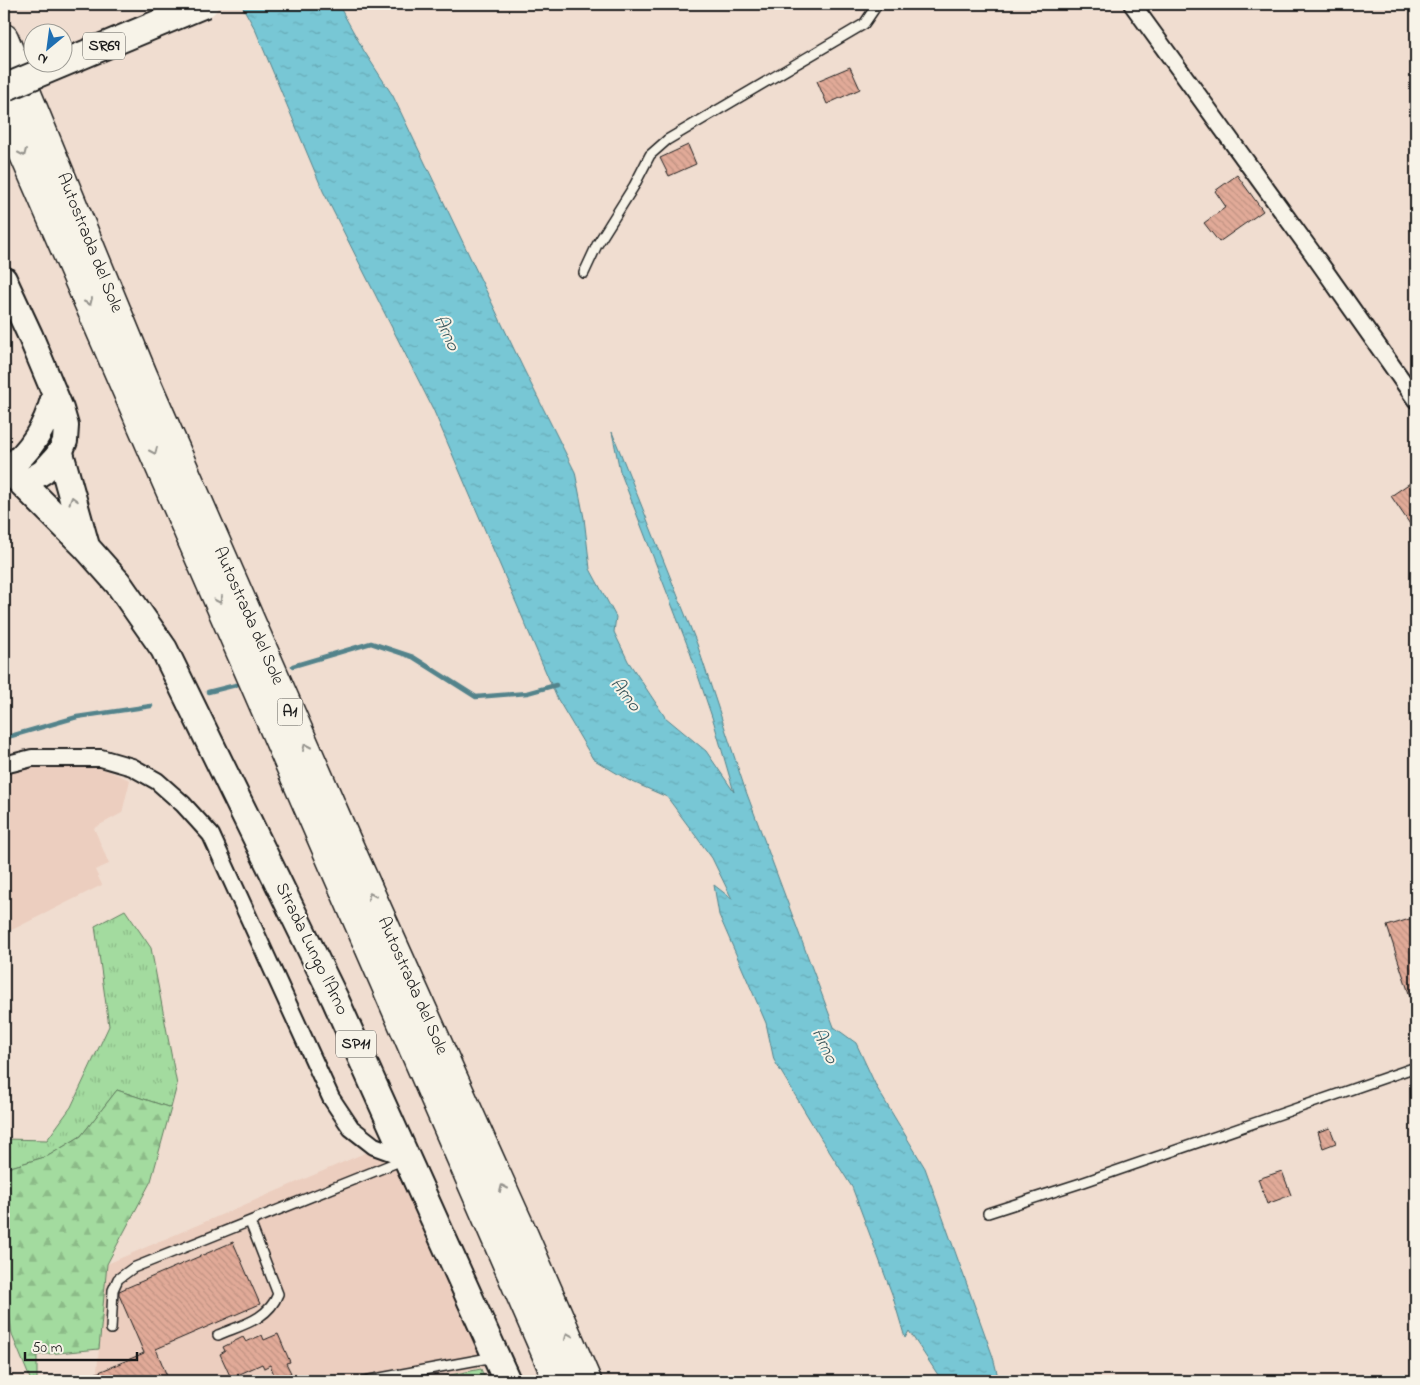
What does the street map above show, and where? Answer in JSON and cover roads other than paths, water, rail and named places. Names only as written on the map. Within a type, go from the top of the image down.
[{"type":"highway","name":"Autostrada del Sole","points":[[4,38],[143,375],[341,828],[518,1222],[587,1381]]},
{"type":"highway","name":"Autostrada del Sole","points":[[4,108],[558,1381]]},
{"type":"main road","name":"SR69","points":[[4,88],[205,4]]},
{"type":"main road","points":[[60,453],[86,547]]},
{"type":"main road","name":"Strada Lungo l'Arno","points":[[11,472],[86,547],[118,583],[164,649],[336,999],[507,1381]]},
{"type":"street","points":[[1132,4],[1311,251],[1416,400]]},
{"type":"street","points":[[4,279],[30,335],[61,409],[66,426],[66,441],[60,453],[43,472],[11,472]]},
{"type":"street","points":[[11,472],[42,429],[50,412],[54,396]]},
{"type":"street","points":[[4,765],[32,758],[101,758],[132,767],[157,781],[182,804],[211,835],[331,1098],[351,1128],[374,1146],[407,1158]]},
{"type":"lane","points":[[584,273],[596,245],[634,186],[650,155],[667,140],[864,24],[876,4]]},
{"type":"lane","points":[[988,1213],[1081,1183],[1416,1067]]},
{"type":"lane","points":[[111,1329],[113,1290],[118,1279],[133,1268],[407,1158]]},
{"type":"lane","points":[[218,1335],[263,1316],[274,1304],[278,1294],[250,1222]]},
{"type":"lane","points":[[364,1381],[496,1357]]},
{"type":"water","name":"Arno","points":[[241,4],[338,4],[364,51],[393,96],[575,472],[584,518],[590,569],[616,617],[614,632],[628,661],[665,717],[706,751],[734,792],[714,723],[690,652],[620,471],[612,432],[697,644],[744,786],[834,1027],[856,1043],[877,1088],[925,1168],[993,1357],[999,1381],[942,1381],[909,1331],[905,1338],[892,1294],[852,1187],[774,1060],[766,1023],[719,915],[714,885],[732,899],[712,858],[667,797],[628,780],[593,759],[557,698],[433,409],[323,191],[255,29]]},
{"type":"waterway","points":[[293,666],[371,643],[413,657],[476,697],[527,693],[556,685]]},
{"type":"waterway","points":[[208,692],[236,685]]},
{"type":"waterway","points":[[4,738],[77,717],[151,706]]}]
